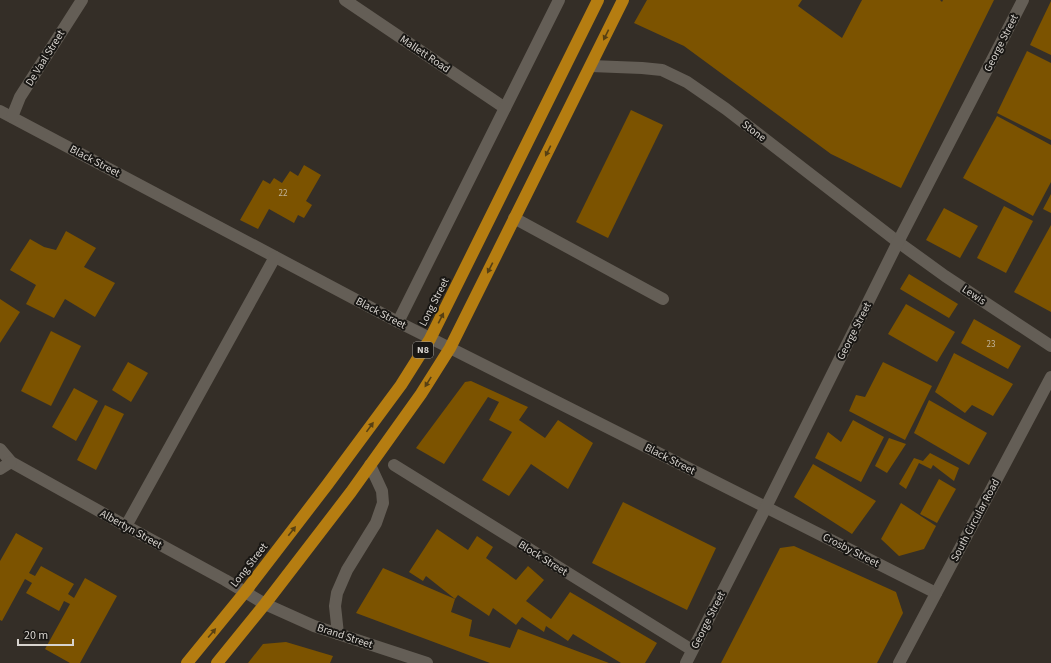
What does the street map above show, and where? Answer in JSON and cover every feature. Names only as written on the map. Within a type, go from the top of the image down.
[{"type":"highway","name":"Long Street","points":[[187,663],[327,485],[397,391],[430,339],[598,0]]},
{"type":"highway","name":"N8","points":[[217,663],[351,492],[421,394],[450,348],[623,0]]},
{"type":"street","name":"De Vaal Street","points":[[12,117],[20,97],[82,0]]},
{"type":"street","name":"Mallett Road","points":[[345,0],[505,108]]},
{"type":"street","points":[[398,322],[559,0]]},
{"type":"street","name":"George Street","points":[[686,663],[766,507],[898,242],[1023,0]]},
{"type":"street","name":"Stone","points":[[591,66],[662,70],[687,82],[726,109],[898,242]]},
{"type":"street","name":"Black Street","points":[[0,111],[430,339],[766,507]]},
{"type":"street","points":[[514,218],[663,299]]},
{"type":"street","name":"Lewis","points":[[898,242],[945,276],[1051,346]]},
{"type":"street","points":[[126,526],[275,257]]},
{"type":"street","name":"South Circular Road","points":[[898,663],[1051,377]]},
{"type":"street","name":"Albertyn Street","points":[[0,449],[12,462],[225,580],[264,604]]},
{"type":"street","points":[[0,469],[12,462]]},
{"type":"street","points":[[338,634],[335,606],[337,593],[347,570],[376,523],[383,503],[382,491],[370,465]]},
{"type":"street","name":"Block Street","points":[[394,465],[692,650]]},
{"type":"street","name":"Crosby Street","points":[[766,507],[936,593]]},
{"type":"street","name":"Brand Street","points":[[264,604],[314,626],[427,663]]},
{"type":"building","points":[[647,0],[802,0],[798,6],[842,38],[862,0],[940,0],[942,2],[943,0],[994,0],[901,188],[831,154],[684,46],[634,23]]},
{"type":"building","points":[[1051,1],[1051,55],[1030,45]]},
{"type":"building","points":[[1027,51],[1051,63],[1051,140],[997,113]]},
{"type":"building","points":[[631,110],[663,125],[608,238],[576,222]]},
{"type":"building","points":[[997,116],[1051,145],[1051,182],[1033,216],[963,178]]},
{"type":"building","points":[[304,165],[321,175],[306,201],[312,205],[304,218],[298,215],[294,223],[269,209],[258,229],[240,220],[263,180],[270,184],[274,178],[282,183],[290,171],[298,176]]},
{"type":"building","points":[[1051,194],[1051,213],[1043,209]]},
{"type":"building","points":[[1004,206],[1033,221],[1006,273],[977,258]]},
{"type":"building","points":[[944,208],[978,226],[960,258],[926,240]]},
{"type":"building","points":[[1051,225],[1051,312],[1014,292]]},
{"type":"building","points":[[66,231],[96,248],[84,267],[115,283],[95,317],[65,299],[54,318],[26,304],[36,285],[10,270],[30,239],[44,247],[56,250]]},
{"type":"building","points":[[909,274],[958,304],[949,318],[900,289]]},
{"type":"building","points":[[0,299],[20,312],[0,343]]},
{"type":"building","points":[[906,304],[955,332],[937,362],[888,334]]},
{"type":"building","points":[[974,319],[1021,346],[1008,369],[961,343]]},
{"type":"building","points":[[51,331],[81,346],[51,406],[21,391]]},
{"type":"building","points":[[954,353],[1013,384],[993,416],[972,405],[965,413],[935,392]]},
{"type":"building","points":[[128,362],[148,373],[131,402],[112,390]]},
{"type":"building","points":[[883,362],[932,386],[905,440],[849,411],[856,395],[865,397]]},
{"type":"building","points":[[471,381],[528,407],[519,420],[545,438],[558,420],[593,443],[568,489],[531,464],[509,496],[482,480],[512,432],[489,420],[499,402],[488,397],[444,464],[416,448],[465,382]]},
{"type":"building","points":[[74,388],[98,401],[76,441],[52,427]]},
{"type":"building","points":[[929,400],[987,433],[969,465],[914,433]]},
{"type":"building","points":[[105,405],[124,414],[96,470],[77,460]]},
{"type":"building","points":[[853,420],[884,437],[861,482],[815,458],[828,432],[841,442]]},
{"type":"building","points":[[889,438],[906,444],[887,473],[875,466]]},
{"type":"building","points":[[930,453],[959,468],[954,481],[933,465],[931,469],[919,463],[906,489],[899,484],[914,458],[923,461]]},
{"type":"building","points":[[813,464],[876,501],[852,534],[794,497]]},
{"type":"building","points":[[939,479],[956,489],[937,523],[920,514]]},
{"type":"building","points":[[623,502],[716,548],[687,610],[592,563]]},
{"type":"building","points":[[901,503],[936,526],[924,549],[899,556],[881,539]]},
{"type":"building","points":[[437,529],[468,550],[477,536],[493,547],[486,558],[516,580],[528,566],[544,580],[526,601],[551,619],[570,592],[657,643],[645,663],[621,663],[573,634],[568,641],[546,626],[544,632],[522,617],[516,625],[493,608],[489,616],[458,595],[455,599],[426,576],[423,581],[409,572]]},
{"type":"building","points":[[16,533],[43,548],[29,573],[35,576],[41,566],[74,584],[68,594],[74,598],[85,578],[117,596],[80,663],[70,663],[45,649],[70,604],[64,601],[59,611],[26,593],[32,583],[25,579],[2,621],[0,620],[0,561]]},
{"type":"building","points":[[794,546],[896,592],[903,613],[877,663],[721,663],[780,548]]},
{"type":"building","points":[[383,568],[455,599],[451,612],[472,620],[469,636],[510,648],[518,629],[609,663],[490,663],[356,613]]},
{"type":"building","points":[[286,642],[333,656],[330,663],[248,663],[263,644]]}]
